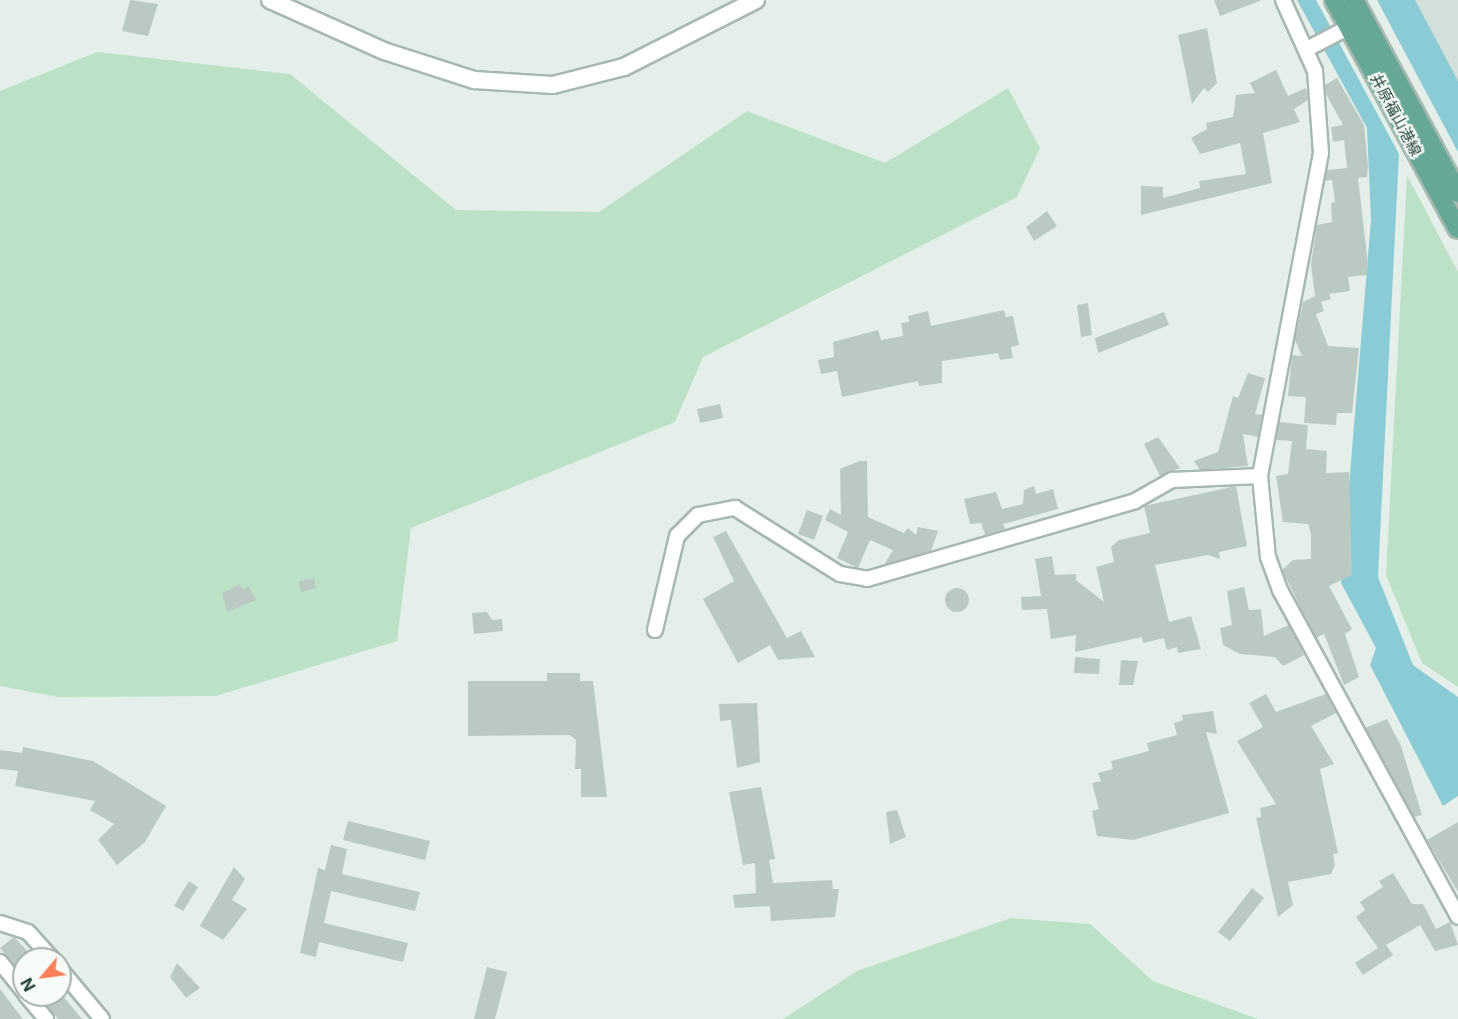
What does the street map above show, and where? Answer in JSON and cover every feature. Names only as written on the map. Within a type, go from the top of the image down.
[{"type":"main road","name":"井原福山港線","points":[[1334,0],[1458,193]]},
{"type":"main road","name":"井原福山港線","points":[[1354,0],[1351,26],[1458,229]]},
{"type":"street","points":[[270,0],[384,51],[474,80],[553,85],[624,67],[756,0]]},
{"type":"street","points":[[1283,0],[1312,47],[1321,102],[1321,153],[1260,476],[1262,525],[1280,590],[1458,917]]},
{"type":"street","points":[[1312,47],[1351,26]]},
{"type":"street","points":[[655,630],[677,536],[698,515],[735,508],[840,574],[867,579],[1135,501],[1172,480],[1260,476]]},
{"type":"street","points":[[0,923],[28,932],[41,947]]},
{"type":"street","points":[[0,962],[12,977]]},
{"type":"street","points":[[72,983],[102,1019]]},
{"type":"street","points":[[36,1007],[46,1019]]},
{"type":"shaded area","points":[[1404,0],[1458,0],[1458,100]]},
{"type":"green space","points":[[97,52],[290,74],[456,210],[599,212],[747,111],[885,163],[1008,88],[1040,148],[1017,197],[703,357],[675,422],[411,528],[397,641],[216,696],[58,697],[0,686],[0,91]]},
{"type":"green space","points":[[1407,175],[1458,272],[1458,687],[1422,663],[1386,575]]},
{"type":"green space","points":[[1011,918],[1090,924],[1153,981],[1258,1019],[783,1019],[857,971]]},
{"type":"water","points":[[1297,0],[1316,0],[1399,154],[1378,577],[1413,665],[1458,697],[1458,796],[1443,806],[1370,665],[1376,648],[1341,583],[1371,220],[1367,128]]},
{"type":"water","points":[[1377,0],[1415,0],[1458,81],[1458,152]]},
{"type":"building","points":[[130,0],[158,4],[148,36],[122,31]]},
{"type":"building","points":[[1214,0],[1260,0],[1260,1],[1220,16]]},
{"type":"building","points":[[1207,28],[1217,83],[1208,92],[1204,88],[1192,104],[1178,35]]},
{"type":"building","points":[[1276,70],[1288,96],[1306,88],[1308,100],[1294,109],[1300,122],[1263,133],[1272,183],[1141,215],[1141,186],[1163,187],[1163,198],[1200,188],[1199,181],[1246,174],[1240,143],[1200,154],[1191,138],[1207,129],[1206,123],[1233,117],[1236,95],[1255,93],[1250,83]]},
{"type":"building","points":[[1337,78],[1364,125],[1367,177],[1358,178],[1368,264],[1367,275],[1348,277],[1350,291],[1329,294],[1331,299],[1321,302],[1324,311],[1316,314],[1328,346],[1359,348],[1352,413],[1337,413],[1336,425],[1304,423],[1306,397],[1288,396],[1292,355],[1302,356],[1295,340],[1303,302],[1315,296],[1311,264],[1317,225],[1332,222],[1331,203],[1335,202],[1332,180],[1325,181],[1327,170],[1347,168],[1344,140],[1333,142],[1331,127],[1343,125],[1326,94],[1325,85]]},
{"type":"building","points":[[1047,211],[1057,226],[1034,241],[1026,227]]},
{"type":"building","points":[[1088,303],[1092,335],[1081,337],[1077,305]]},
{"type":"building","points":[[1004,310],[1006,317],[1013,316],[1019,345],[1011,347],[1013,358],[1000,360],[998,353],[942,361],[942,383],[919,386],[918,381],[842,397],[837,371],[821,374],[818,360],[834,357],[833,342],[878,330],[881,340],[903,336],[901,323],[909,322],[908,316],[928,311],[931,326]]},
{"type":"building","points":[[1164,312],[1169,325],[1098,353],[1095,338]]},
{"type":"building","points":[[1248,373],[1265,378],[1255,414],[1262,415],[1258,437],[1243,434],[1248,466],[1200,470],[1194,461],[1218,452],[1233,396],[1238,398]]},
{"type":"building","points":[[720,404],[723,418],[700,423],[697,409]]},
{"type":"building","points":[[1279,422],[1308,425],[1306,449],[1327,451],[1326,473],[1349,472],[1352,575],[1329,586],[1352,629],[1345,634],[1359,677],[1344,685],[1324,634],[1316,638],[1282,570],[1293,560],[1311,559],[1311,534],[1308,524],[1283,522],[1276,476],[1288,474],[1292,441],[1276,440]]},
{"type":"building","points":[[1158,437],[1180,468],[1160,476],[1144,444]]},
{"type":"building","points":[[859,461],[867,461],[868,517],[904,533],[908,528],[916,535],[918,527],[938,531],[931,551],[884,565],[893,550],[870,540],[858,568],[837,558],[848,532],[825,520],[830,509],[841,515],[840,469]]},
{"type":"building","points":[[1034,486],[1036,494],[1053,489],[1058,509],[1003,524],[1005,529],[985,535],[981,523],[970,524],[964,499],[996,492],[1002,509],[1023,504],[1024,490]]},
{"type":"building","points":[[1236,486],[1247,546],[1219,552],[1220,559],[1208,555],[1155,565],[1169,622],[1191,616],[1201,649],[1178,653],[1177,647],[1167,650],[1164,638],[1143,643],[1142,637],[1075,652],[1076,635],[1051,639],[1047,609],[1022,610],[1021,597],[1041,596],[1035,559],[1052,556],[1055,575],[1076,574],[1076,580],[1104,602],[1096,567],[1114,562],[1111,547],[1119,540],[1150,533],[1144,506]]},
{"type":"building","points":[[807,510],[823,516],[814,540],[798,534]]},
{"type":"building","points":[[726,531],[787,638],[801,631],[815,657],[778,660],[770,645],[738,663],[703,599],[734,581],[713,537]]},
{"type":"building","points":[[314,578],[316,588],[301,592],[299,581]]},
{"type":"building","points":[[240,584],[243,590],[249,586],[256,600],[227,612],[222,593]]},
{"type":"building","points":[[1244,587],[1249,610],[1261,609],[1264,636],[1289,625],[1304,655],[1283,666],[1275,657],[1240,654],[1223,645],[1220,628],[1232,625],[1227,591]]},
{"type":"building","points":[[957,588],[965,592],[969,600],[965,608],[957,612],[949,608],[945,600],[949,592]]},
{"type":"building","points":[[487,612],[492,620],[502,619],[503,631],[474,634],[472,613]]},
{"type":"building","points":[[1075,657],[1100,659],[1099,674],[1074,673]]},
{"type":"building","points":[[1121,660],[1138,661],[1133,685],[1119,685]]},
{"type":"building","points":[[547,673],[580,673],[580,681],[593,681],[607,797],[581,797],[581,769],[575,769],[576,740],[570,735],[468,736],[468,681],[547,681]]},
{"type":"building","points":[[1266,694],[1276,712],[1326,694],[1336,713],[1311,726],[1334,764],[1320,769],[1338,853],[1333,854],[1335,865],[1331,874],[1288,882],[1293,905],[1278,917],[1256,818],[1261,817],[1260,808],[1276,804],[1237,741],[1263,727],[1249,703]]},
{"type":"building","points":[[757,703],[760,762],[737,768],[731,720],[720,721],[719,704]]},
{"type":"building","points":[[1213,711],[1217,734],[1206,732],[1229,813],[1133,840],[1097,836],[1092,811],[1099,809],[1092,783],[1101,781],[1098,773],[1113,769],[1111,761],[1149,751],[1147,743],[1177,735],[1174,723],[1183,720],[1182,715]]},
{"type":"building","points":[[1387,719],[1401,746],[1422,815],[1414,817],[1365,728]]},
{"type":"building","points":[[23,747],[93,761],[166,806],[145,842],[117,865],[98,840],[114,824],[90,810],[95,801],[15,786],[18,771],[0,769],[0,750],[22,753]]},
{"type":"building","points":[[761,787],[775,859],[769,860],[773,883],[832,880],[833,889],[839,889],[835,917],[771,921],[770,906],[735,908],[733,895],[756,893],[755,863],[743,865],[729,792]]},
{"type":"building","points":[[897,810],[906,837],[890,844],[886,812]]},
{"type":"building","points":[[348,821],[430,841],[425,860],[343,840]]},
{"type":"building","points":[[1458,822],[1458,892],[1427,840]]},
{"type":"building","points":[[331,845],[347,849],[342,874],[420,892],[415,911],[331,891],[324,923],[408,943],[403,962],[319,942],[316,957],[300,953],[318,868],[325,870]]},
{"type":"building","points":[[234,867],[245,879],[232,900],[247,909],[223,940],[200,926]]},
{"type":"building","points":[[1393,873],[1412,904],[1423,904],[1436,929],[1450,922],[1458,945],[1435,951],[1420,925],[1386,945],[1393,955],[1363,975],[1355,963],[1378,948],[1356,917],[1365,910],[1360,902],[1383,887],[1379,881]]},
{"type":"building","points":[[189,881],[198,887],[183,911],[174,906]]},
{"type":"building","points":[[1252,888],[1264,898],[1230,941],[1218,932]]},
{"type":"building","points":[[14,937],[24,947],[12,947],[12,962],[0,948]]},
{"type":"building","points":[[177,963],[200,988],[186,998],[170,977]]},
{"type":"building","points":[[487,967],[507,972],[495,1019],[474,1019]]},
{"type":"building","points":[[0,989],[23,1019],[0,1019]]},
{"type":"building","points":[[49,1007],[72,1007],[82,1019],[58,1019]]}]
